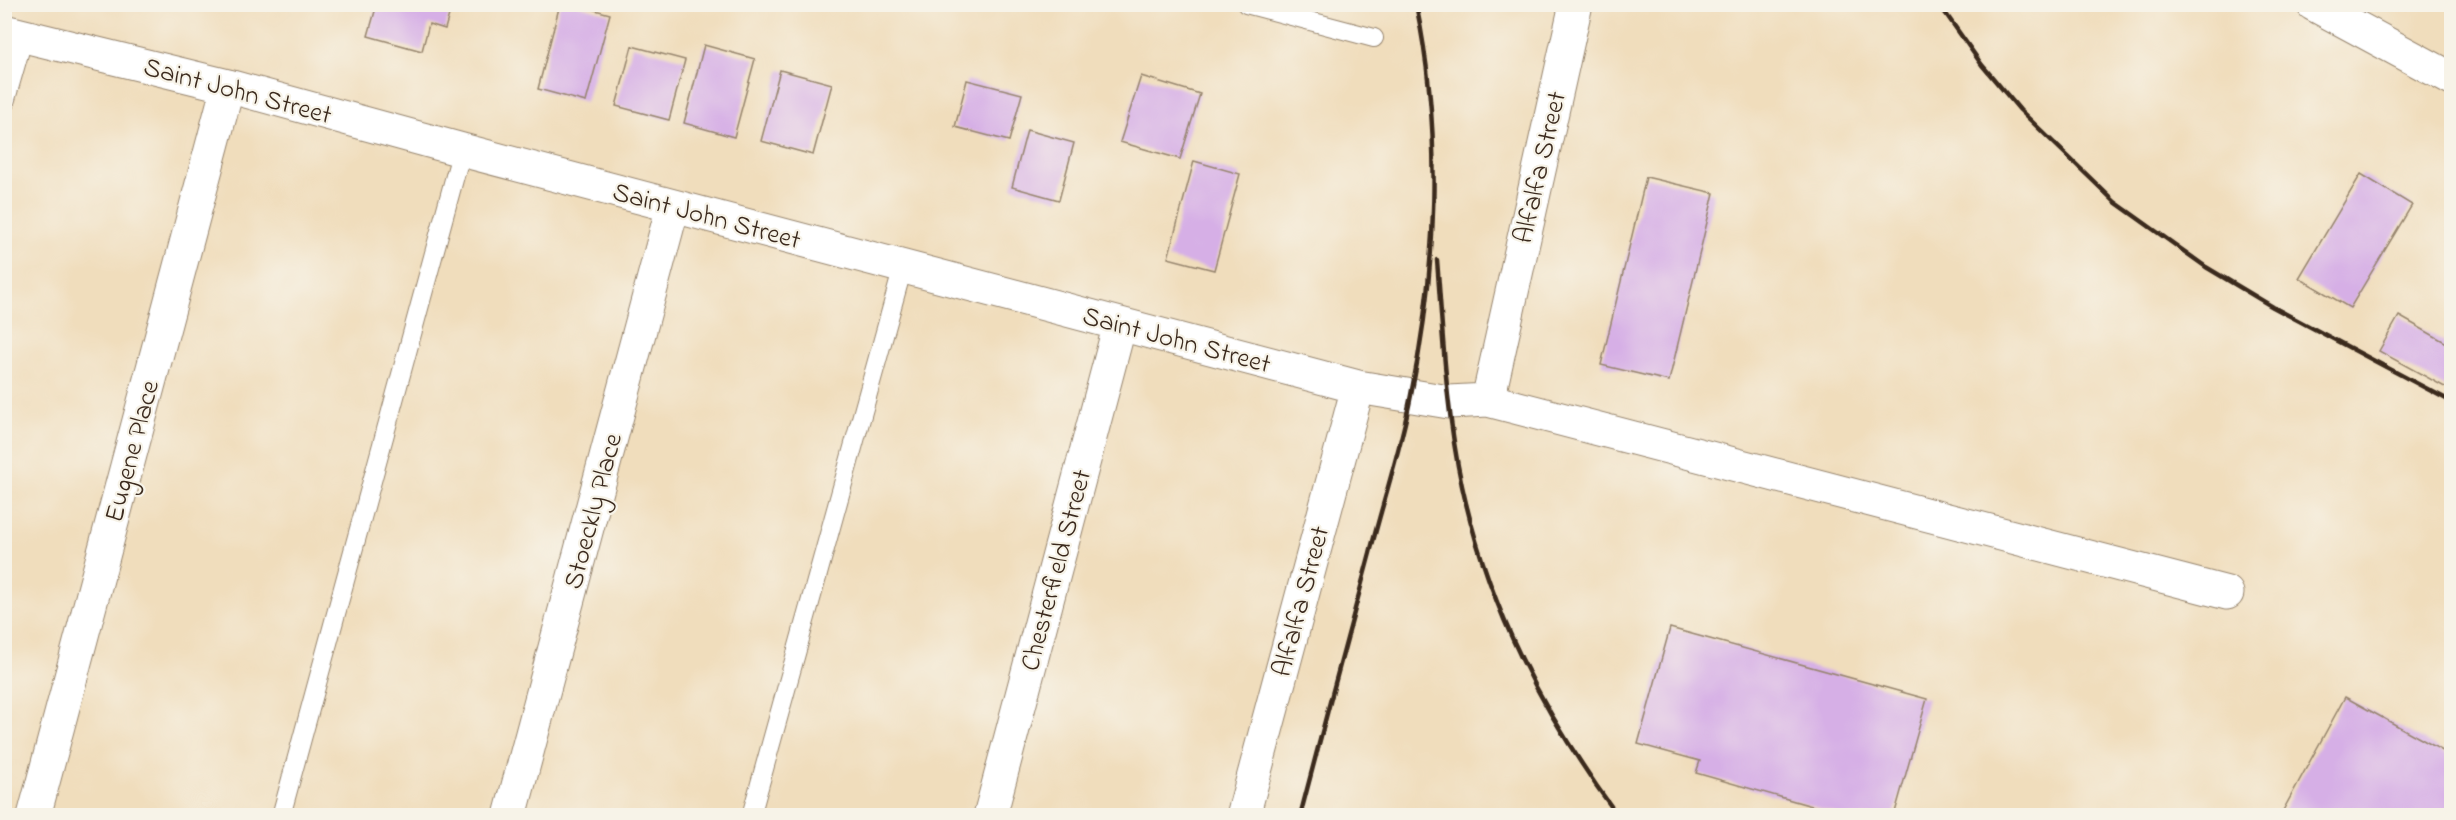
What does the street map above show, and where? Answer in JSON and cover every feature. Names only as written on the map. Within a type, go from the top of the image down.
[{"type":"street","name":"Alfalfa Street","points":[[1488,400],[1576,4]]},
{"type":"street","points":[[2313,4],[2451,79]]},
{"type":"street","name":"Saint John Street","points":[[14,33],[228,86],[1358,387],[1449,402],[1488,400],[2227,593]]},
{"type":"street","name":"Eugene Place","points":[[33,816],[228,86]]},
{"type":"street","name":"Stoeckly Place","points":[[510,816],[673,206]]},
{"type":"street","name":"Chesterfield Street","points":[[990,816],[1120,324]]},
{"type":"street","name":"Alfalfa Street","points":[[1243,816],[1358,387]]},
{"type":"lane","points":[[1246,4],[1374,38]]},
{"type":"lane","points":[[4,106],[14,33]]},
{"type":"lane","points":[[281,816],[462,150]]},
{"type":"lane","points":[[751,816],[903,267]]},
{"type":"building","points":[[377,4],[452,4],[445,29],[429,24],[422,51],[368,36]]},
{"type":"building","points":[[560,4],[573,4],[610,14],[586,102],[538,89]]},
{"type":"building","points":[[704,45],[755,59],[734,137],[684,123]]},
{"type":"building","points":[[632,46],[685,60],[669,120],[616,106]]},
{"type":"building","points":[[780,70],[832,84],[813,155],[761,141]]},
{"type":"building","points":[[1141,76],[1200,94],[1180,159],[1120,142]]},
{"type":"building","points":[[967,80],[1022,94],[1009,141],[955,127]]},
{"type":"building","points":[[1027,130],[1074,143],[1059,200],[1012,187]]},
{"type":"building","points":[[1194,161],[1240,174],[1214,270],[1168,258]]},
{"type":"building","points":[[2361,174],[2412,205],[2350,308],[2299,278]]},
{"type":"building","points":[[1646,177],[1714,193],[1669,381],[1601,365]]},
{"type":"building","points":[[2399,316],[2452,346],[2452,391],[2379,351]]},
{"type":"building","points":[[1670,628],[1927,699],[1894,816],[1847,816],[1696,773],[1700,761],[1638,744]]},
{"type":"building","points":[[2345,697],[2452,756],[2452,816],[2280,816]]},
{"type":"railway","points":[[1300,816],[1402,435],[1420,347],[1431,249],[1433,150],[1425,52],[1416,4]]},
{"type":"railway","points":[[1939,4],[1982,65],[2020,110],[2115,202],[2206,267],[2273,307],[2452,402]]},
{"type":"railway","points":[[1437,260],[1452,430],[1473,532],[1487,576],[1503,618],[1543,699],[1566,739],[1618,816]]}]
